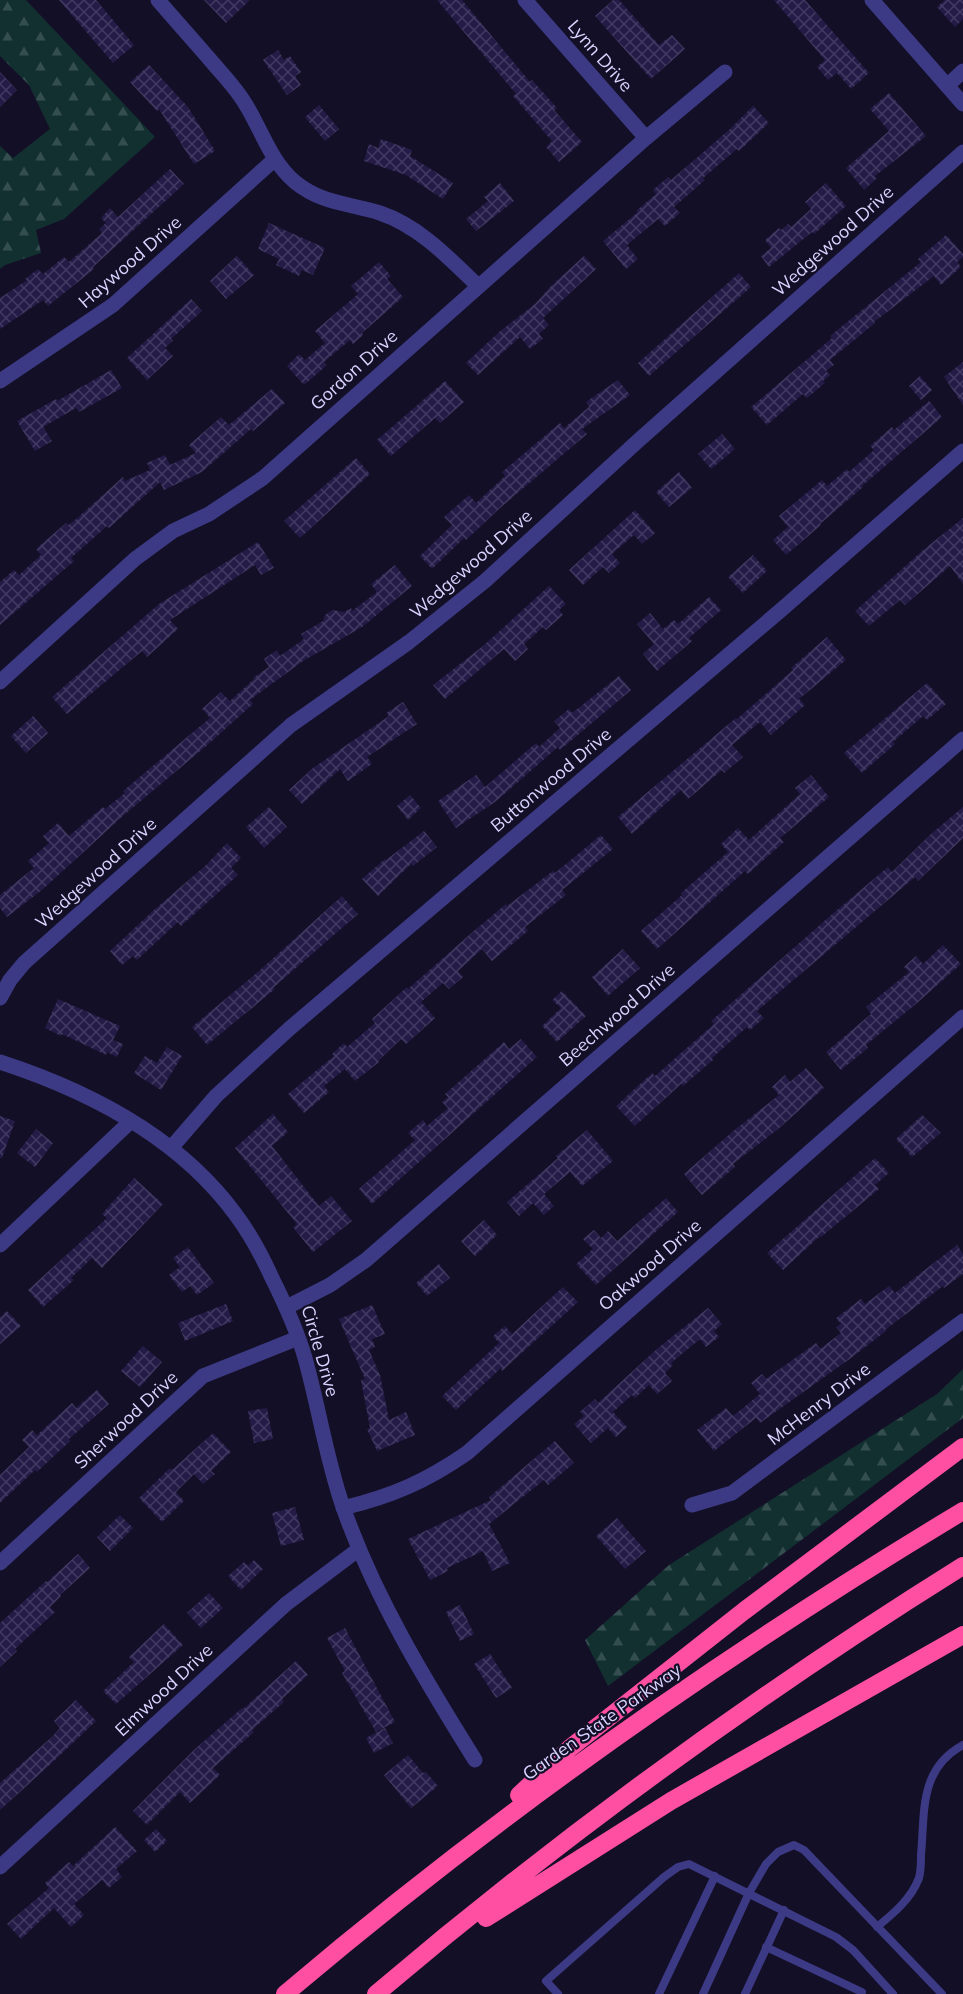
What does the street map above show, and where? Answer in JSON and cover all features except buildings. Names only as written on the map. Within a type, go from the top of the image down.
[{"type":"highway","points":[[450,1860],[570,1748],[744,1611],[963,1446]]},
{"type":"highway","name":"Garden State Parkway","points":[[285,1994],[450,1860],[595,1752],[828,1593],[963,1511]]},
{"type":"highway","points":[[376,1994],[556,1850],[687,1751],[963,1566]]},
{"type":"highway","points":[[401,1973],[662,1807],[963,1635]]},
{"type":"street","points":[[158,0],[234,87],[275,159],[294,182],[318,197],[380,213],[411,227],[478,285]]},
{"type":"street","name":"Lynn Drive","points":[[525,0],[646,138]]},
{"type":"street","points":[[872,0],[963,105]]},
{"type":"street","points":[[947,86],[963,71]]},
{"type":"street","name":"Gordon Drive","points":[[0,682],[135,559],[173,531],[209,514],[263,478],[478,285],[725,72]]},
{"type":"street","name":"Wedgewood Drive","points":[[0,998],[10,980],[24,963],[291,724],[409,642],[485,581],[639,440],[963,152]]},
{"type":"street","name":"Haywood Drive","points":[[0,381],[113,305],[275,159]]},
{"type":"street","name":"Buttonwood Drive","points":[[171,1148],[216,1096],[289,1029],[781,610],[963,451]]},
{"type":"street","name":"Beechwood Drive","points":[[287,1307],[330,1285],[366,1260],[963,739]]},
{"type":"street","name":"Oakwood Drive","points":[[343,1508],[403,1490],[438,1473],[467,1453],[963,1017]]},
{"type":"street","name":"Circle Drive","points":[[0,1062],[30,1072],[131,1121],[171,1148],[213,1188],[236,1215],[256,1245],[287,1307],[305,1357],[327,1458],[359,1549],[416,1664],[476,1760]]},
{"type":"street","points":[[0,1245],[131,1121]]},
{"type":"street","name":"McHenry Drive","points":[[692,1505],[732,1493],[963,1321]]},
{"type":"street","name":"Sherwood Drive","points":[[0,1563],[203,1376],[298,1338]]},
{"type":"street","name":"Elmwood Drive","points":[[0,1867],[286,1604],[359,1549]]},
{"type":"lane","points":[[877,1927],[900,1907],[919,1877],[928,1785],[937,1766],[950,1752],[963,1745]]},
{"type":"lane","points":[[703,1994],[749,1893],[766,1864],[778,1852],[794,1845],[804,1850],[942,1994]]},
{"type":"lane","points":[[558,1994],[546,1982],[664,1877],[689,1863],[836,1937],[853,1950],[893,1994]]},
{"type":"lane","points":[[659,1994],[715,1876]]},
{"type":"lane","points":[[745,1994],[784,1910]]},
{"type":"lane","points":[[766,1947],[862,1992]]},
{"type":"green space","points":[[0,0],[26,0],[155,137],[64,219],[36,230],[41,253],[5,265],[0,269],[0,146],[13,158],[50,129],[29,85],[0,56]]},
{"type":"green space","points":[[963,1369],[963,1418],[608,1686],[585,1640],[669,1565],[937,1394]]}]
